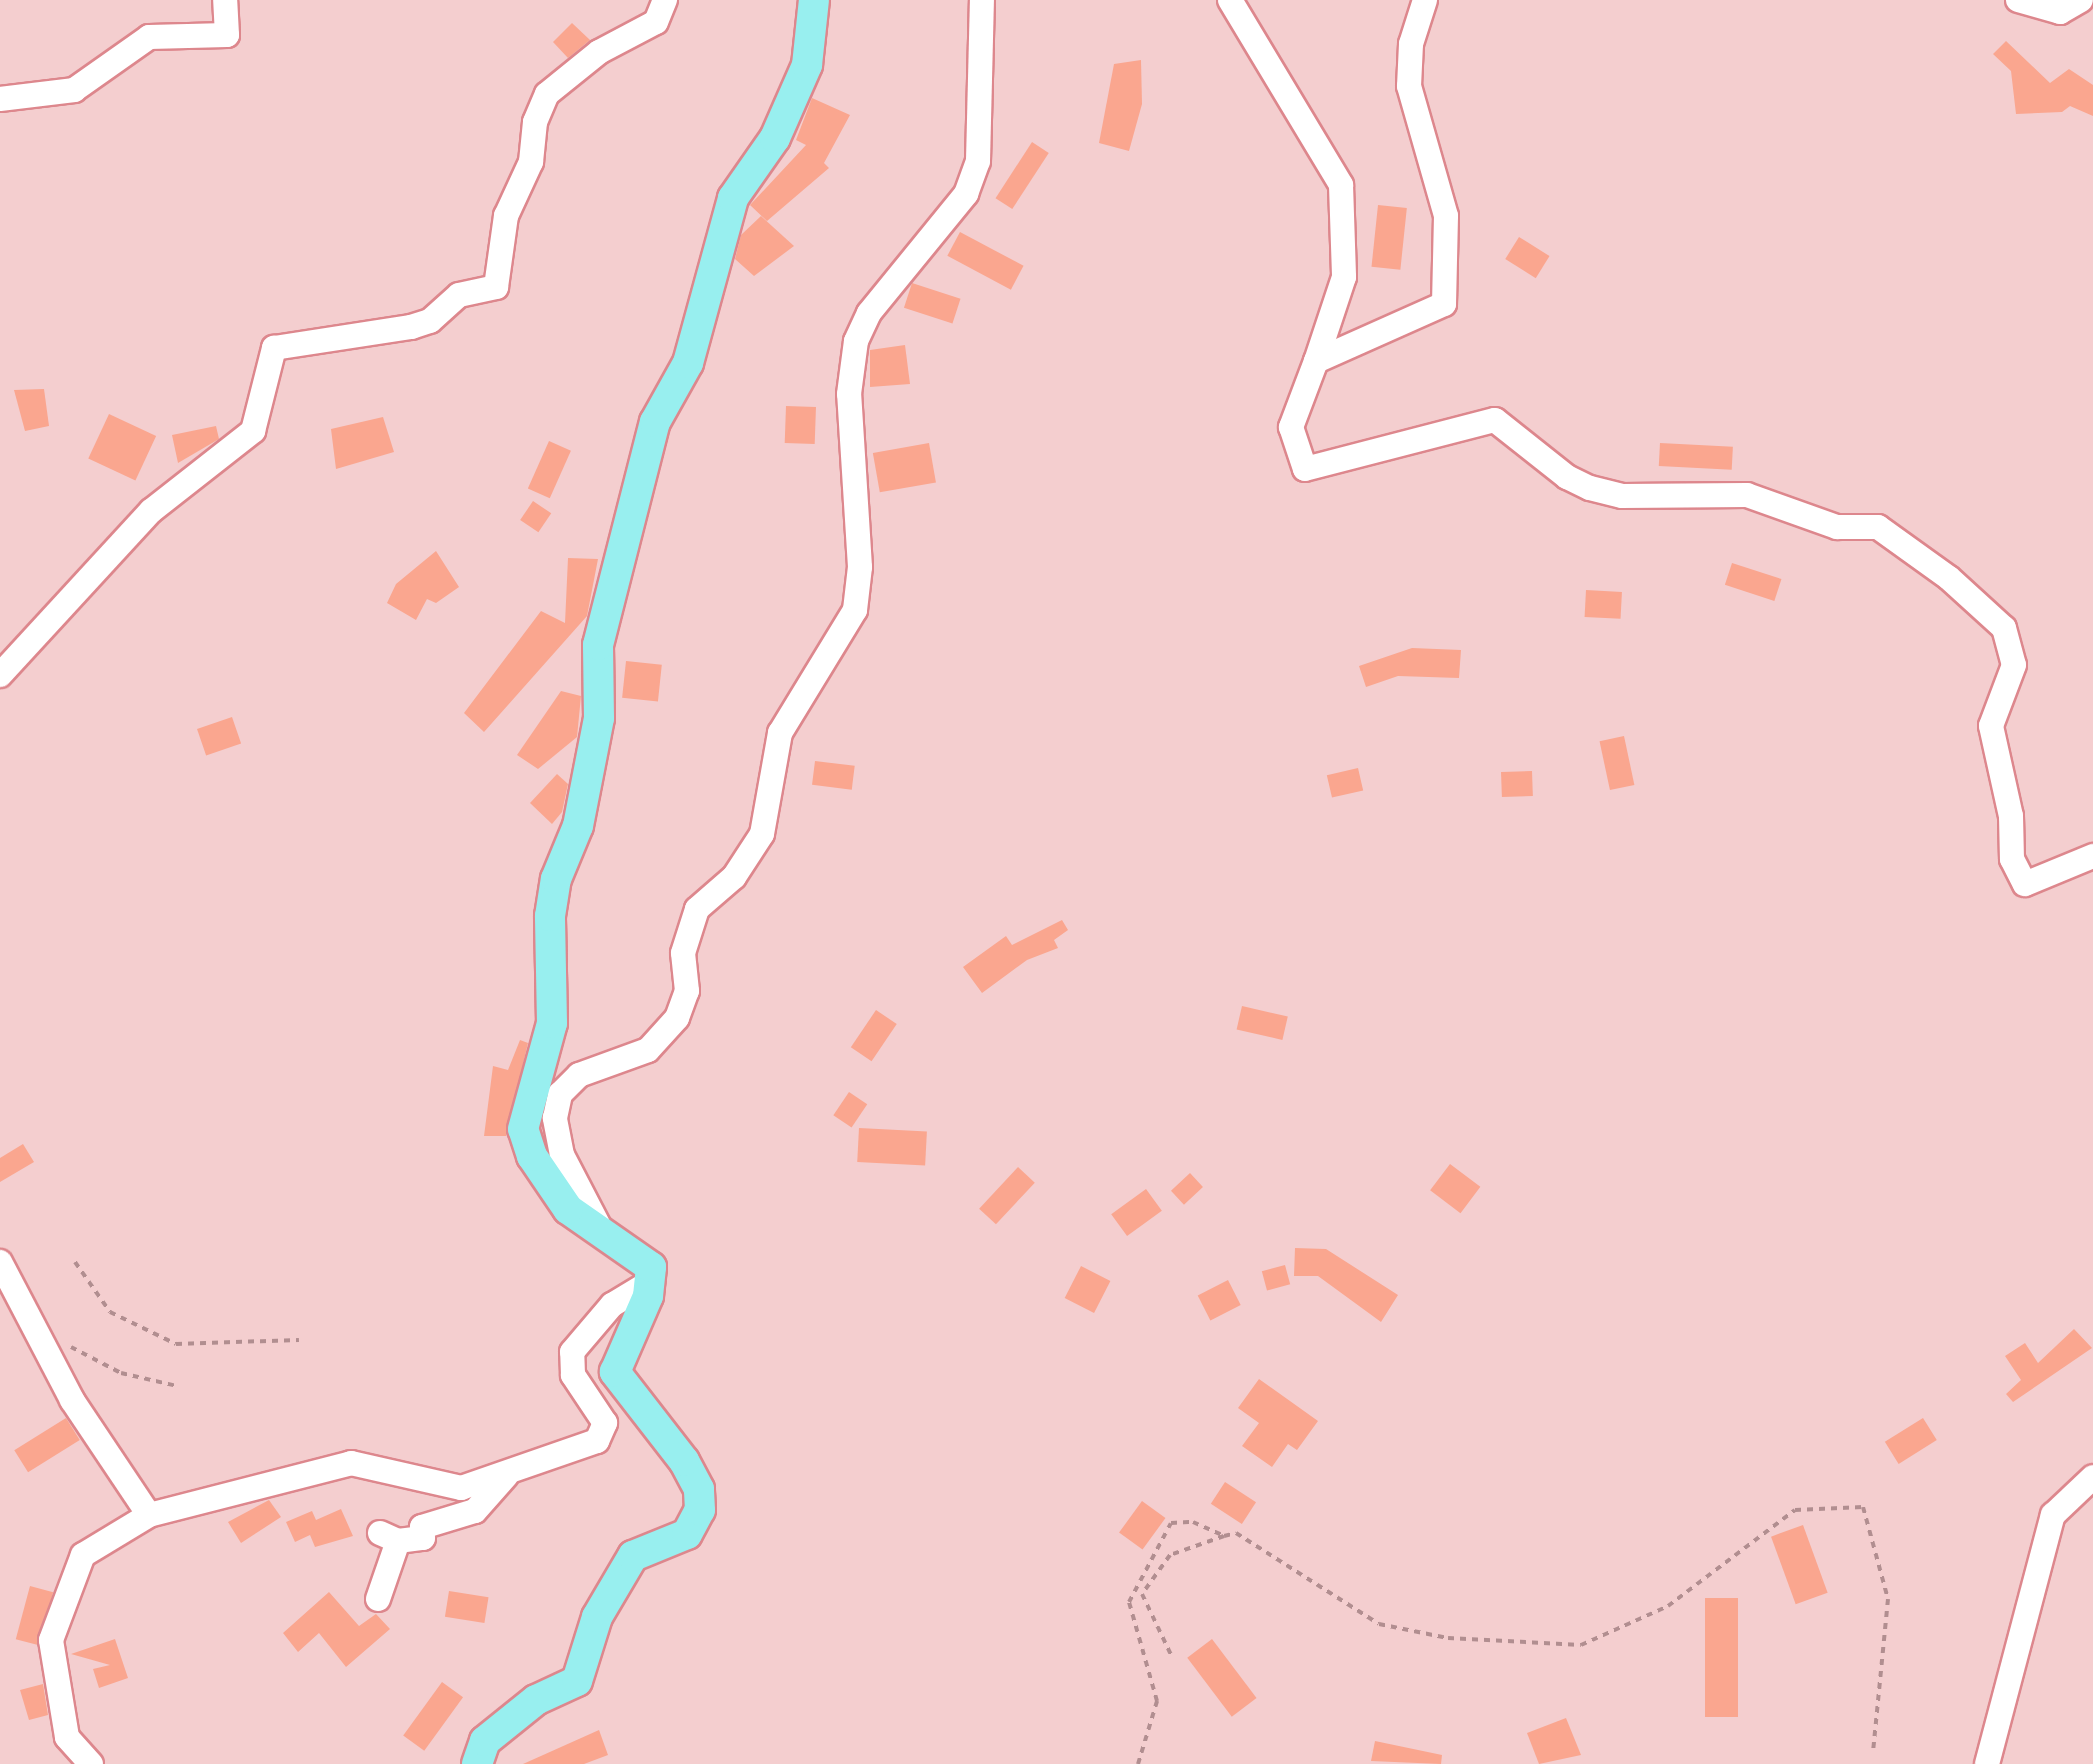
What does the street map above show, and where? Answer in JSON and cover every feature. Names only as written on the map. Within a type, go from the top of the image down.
[{"type":"main road","points":[[477,1764],[485,1741],[536,1700],[577,1681],[617,1578],[633,1556],[687,1534],[700,1510],[699,1489],[684,1461],[615,1372],[651,1267],[568,1209],[532,1156],[523,1129],[552,1023],[550,916],[556,879],[578,826],[599,718],[598,645],[655,422],[688,363],[733,198],[775,138],[807,65],[814,0]]},
{"type":"street","points":[[0,99],[74,90],[149,37],[227,35],[225,0]]},
{"type":"street","points":[[0,675],[151,511],[253,431],[274,348],[411,327],[430,321],[459,295],[496,287],[506,216],[531,162],[535,122],[547,94],[599,52],[656,22],[665,0]]},
{"type":"street","points":[[601,1230],[562,1155],[555,1118],[560,1094],[579,1075],[648,1050],[677,1018],[687,991],[683,953],[697,909],[734,877],[762,834],[780,733],[855,610],[860,567],[849,394],[856,341],[869,313],[966,194],[978,161],[982,0]]},
{"type":"street","points":[[1230,0],[1341,185],[1344,277],[1291,427],[1305,469],[1495,420],[1567,477],[1590,488],[1622,496],[1747,495],[1837,527],[1878,527],[1949,578],[2004,628],[2014,665],[1991,726],[2011,816],[2012,859],[2025,884],[2093,856]]},
{"type":"street","points":[[1316,361],[1444,304],[1446,216],[1409,86],[1411,44],[1425,0]]},
{"type":"street","points":[[2018,0],[2060,12],[2081,0]]},
{"type":"street","points":[[0,1262],[45,1351],[149,1515]]},
{"type":"street","points":[[91,1764],[67,1737],[51,1640],[83,1555],[149,1515],[351,1463],[461,1488],[597,1441],[605,1423],[573,1375],[572,1352],[612,1305],[647,1284]]},
{"type":"street","points":[[378,1599],[389,1537],[423,1538],[422,1527],[475,1511],[507,1474]]},
{"type":"street","points":[[1987,1764],[2053,1515],[2093,1477]]},
{"type":"path","points":[[75,1262],[110,1312],[176,1344],[299,1340]]},
{"type":"path","points":[[45,1351],[74,1347],[121,1373],[177,1386]]},
{"type":"path","points":[[1172,1657],[1142,1594],[1170,1555],[1236,1533],[1379,1624],[1448,1638],[1581,1645],[1668,1606],[1795,1510],[1863,1507],[1888,1599],[1873,1751]]},
{"type":"path","points":[[1138,1764],[1157,1701],[1129,1602],[1171,1523],[1193,1522],[1224,1536]]},
{"type":"building","points":[[572,23],[590,40],[568,58],[553,42]]},
{"type":"building","points":[[2006,41],[2050,83],[2069,69],[2093,85],[2093,116],[2070,106],[2062,112],[2016,114],[2011,71],[1993,54]]},
{"type":"building","points":[[1141,60],[1142,104],[1129,151],[1099,143],[1114,64]]},
{"type":"building","points":[[812,98],[850,115],[824,163],[829,168],[767,221],[750,205],[806,145],[796,140]]},
{"type":"building","points":[[1032,142],[1049,153],[1012,209],[996,198]]},
{"type":"building","points":[[1378,205],[1407,208],[1400,270],[1372,267]]},
{"type":"building","points":[[761,216],[794,246],[754,276],[735,259],[741,235]]},
{"type":"building","points":[[960,232],[1024,266],[1011,290],[947,256]]},
{"type":"building","points":[[1519,237],[1550,256],[1536,278],[1505,259]]},
{"type":"building","points":[[912,283],[961,299],[952,323],[904,308]]},
{"type":"building","points":[[905,345],[910,384],[870,387],[870,350]]},
{"type":"building","points":[[44,389],[49,426],[25,431],[14,390]]},
{"type":"building","points":[[786,406],[816,407],[815,444],[785,443]]},
{"type":"building","points":[[109,414],[156,436],[135,480],[88,458]]},
{"type":"building","points":[[383,417],[394,452],[336,469],[331,429]]},
{"type":"building","points":[[216,426],[219,439],[178,463],[172,435]]},
{"type":"building","points":[[549,441],[571,451],[550,498],[528,489]]},
{"type":"building","points":[[929,443],[936,482],[880,492],[873,453]]},
{"type":"building","points":[[1660,443],[1733,447],[1732,470],[1659,466]]},
{"type":"building","points":[[533,501],[551,513],[538,532],[520,520]]},
{"type":"building","points":[[436,551],[459,587],[436,603],[427,599],[416,620],[387,603],[396,584]]},
{"type":"building","points":[[568,558],[598,559],[587,616],[484,732],[464,713],[541,611],[565,623]]},
{"type":"building","points":[[1732,563],[1781,579],[1774,601],[1725,585]]},
{"type":"building","points":[[1586,590],[1622,592],[1621,619],[1585,617]]},
{"type":"building","points":[[1412,648],[1461,650],[1459,678],[1398,676],[1366,687],[1359,666]]},
{"type":"building","points":[[626,661],[662,665],[658,702],[622,698]]},
{"type":"building","points":[[561,691],[581,696],[577,737],[538,769],[517,755]]},
{"type":"building","points":[[232,717],[241,743],[206,756],[197,729]]},
{"type":"building","points":[[1624,736],[1634,785],[1610,790],[1600,741]]},
{"type":"building","points":[[815,761],[855,766],[852,790],[812,785]]},
{"type":"building","points":[[1358,768],[1363,790],[1332,798],[1327,775]]},
{"type":"building","points":[[1532,771],[1533,796],[1502,797],[1501,772]]},
{"type":"building","points":[[557,774],[568,784],[562,812],[552,824],[530,803]]},
{"type":"building","points":[[1062,920],[1068,930],[1054,940],[1058,948],[1027,960],[982,993],[963,967],[1006,936],[1012,945]]},
{"type":"building","points":[[1242,1006],[1288,1017],[1282,1040],[1237,1029]]},
{"type":"building","points":[[876,1010],[897,1024],[872,1061],[851,1047]]},
{"type":"building","points":[[520,1040],[528,1043],[506,1136],[484,1136],[493,1066],[508,1070]]},
{"type":"building","points":[[849,1092],[867,1104],[852,1128],[833,1115]]},
{"type":"building","points":[[859,1128],[927,1132],[925,1166],[857,1162]]},
{"type":"building","points":[[23,1144],[34,1162],[0,1182],[0,1158]]},
{"type":"building","points":[[1450,1164],[1480,1187],[1460,1213],[1430,1190]]},
{"type":"building","points":[[1018,1167],[1035,1183],[996,1224],[979,1209]]},
{"type":"building","points":[[1190,1173],[1203,1187],[1184,1205],[1171,1191]]},
{"type":"building","points":[[1146,1189],[1162,1211],[1127,1236],[1111,1214]]},
{"type":"building","points":[[1295,1248],[1326,1249],[1398,1295],[1381,1322],[1318,1276],[1294,1276]]},
{"type":"building","points":[[1285,1265],[1290,1284],[1267,1291],[1262,1271]]},
{"type":"building","points":[[1081,1266],[1110,1281],[1094,1313],[1065,1298]]},
{"type":"building","points":[[1228,1280],[1241,1305],[1210,1320],[1198,1295]]},
{"type":"building","points":[[2074,1329],[2092,1348],[2013,1402],[2006,1394],[2021,1380],[2005,1356],[2025,1343],[2038,1363]]},
{"type":"building","points":[[1259,1379],[1318,1421],[1297,1450],[1288,1444],[1272,1467],[1242,1446],[1259,1423],[1238,1408]]},
{"type":"building","points":[[66,1418],[80,1440],[28,1472],[14,1450]]},
{"type":"building","points":[[1923,1418],[1937,1440],[1899,1464],[1885,1442]]},
{"type":"building","points":[[1225,1482],[1256,1502],[1242,1524],[1211,1504]]},
{"type":"building","points":[[269,1500],[281,1517],[241,1543],[228,1522]]},
{"type":"building","points":[[1142,1501],[1165,1518],[1143,1550],[1119,1533]]},
{"type":"building","points":[[341,1509],[353,1536],[315,1547],[310,1535],[295,1542],[286,1522],[312,1511],[316,1520]]},
{"type":"building","points":[[1803,1525],[1828,1593],[1796,1604],[1771,1537]]},
{"type":"building","points":[[30,1586],[53,1592],[39,1645],[16,1639]]},
{"type":"building","points":[[449,1591],[489,1597],[484,1623],[445,1617]]},
{"type":"building","points":[[329,1592],[359,1626],[376,1614],[390,1629],[346,1667],[319,1633],[298,1652],[283,1633]]},
{"type":"building","points":[[1705,1598],[1738,1598],[1738,1717],[1705,1717]]},
{"type":"building","points":[[115,1639],[128,1678],[99,1688],[93,1669],[110,1665],[71,1654]]},
{"type":"building","points":[[1212,1639],[1257,1698],[1232,1717],[1187,1658]]},
{"type":"building","points":[[442,1682],[463,1697],[424,1751],[403,1735]]},
{"type":"building","points":[[43,1684],[48,1715],[29,1720],[20,1690]]},
{"type":"building","points":[[1566,1718],[1581,1755],[1539,1764],[1527,1733]]},
{"type":"building","points":[[599,1730],[608,1755],[584,1764],[523,1764]]},
{"type":"building","points":[[1375,1741],[1442,1755],[1441,1764],[1371,1761]]}]
